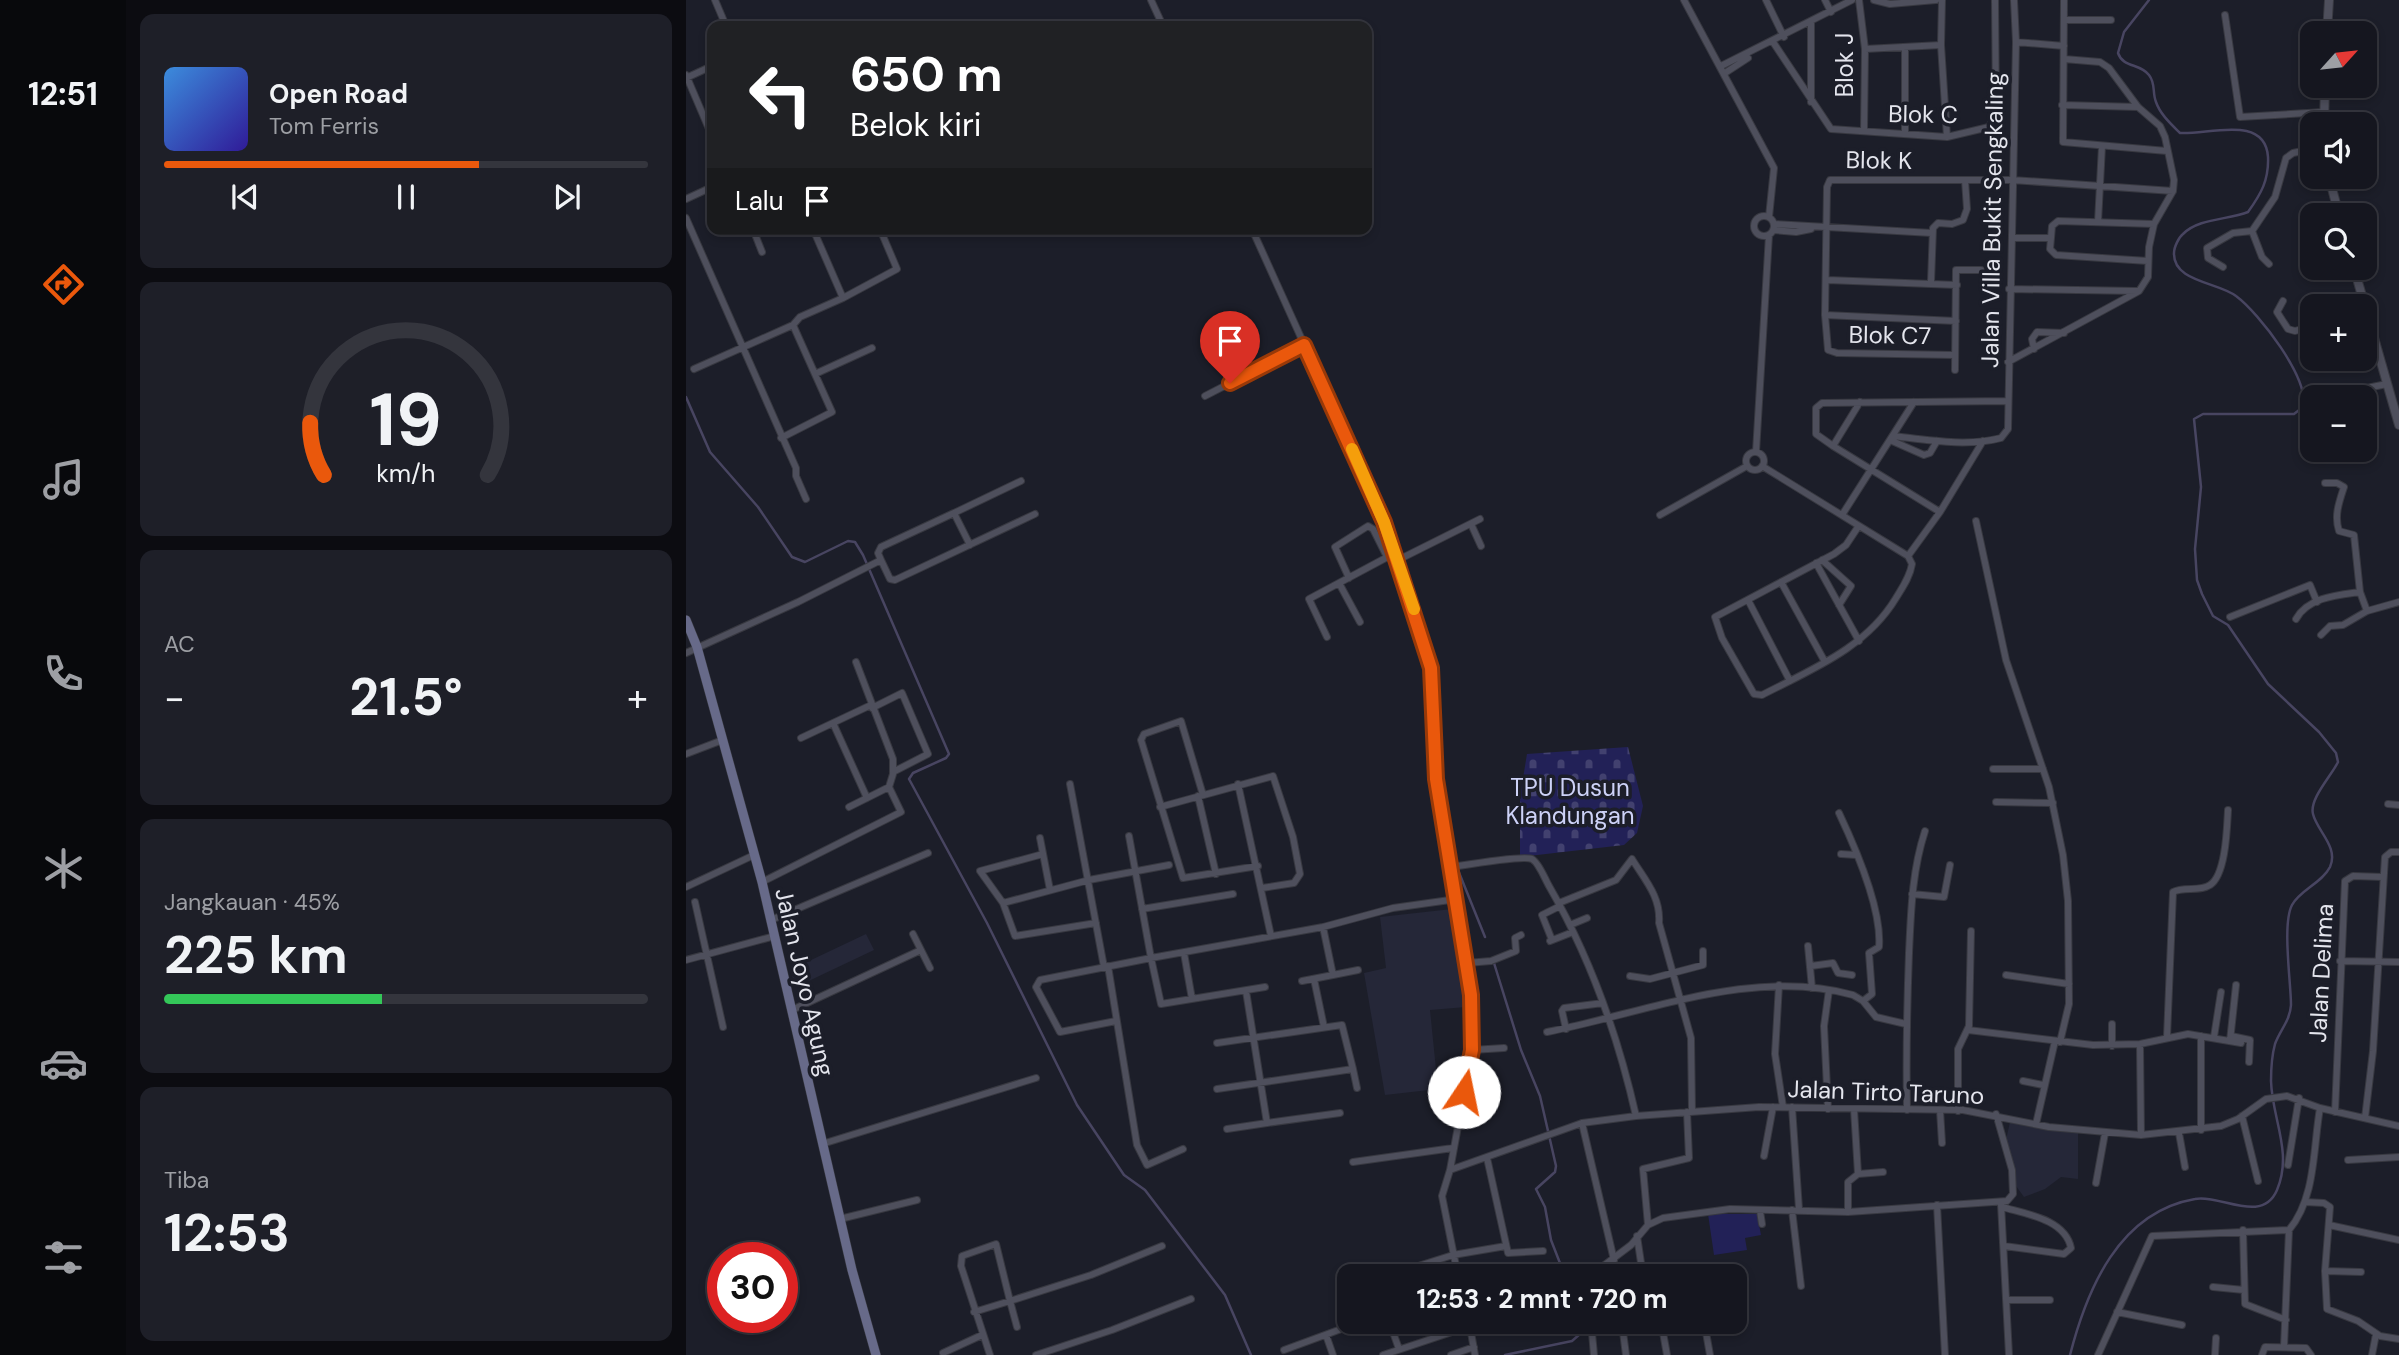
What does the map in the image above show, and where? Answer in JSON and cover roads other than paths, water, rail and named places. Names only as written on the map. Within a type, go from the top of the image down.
[{"type":"main road","name":"Jalan Joyo Agung","points":[[686,620],[697,648],[720,741],[762,882],[862,1312],[876,1355]]},
{"type":"street","points":[[715,0],[724,21]]},
{"type":"street","points":[[1151,0],[1161,21]]},
{"type":"street","points":[[1684,0],[1774,168],[1756,452]]},
{"type":"street","points":[[1766,0],[1784,37]]},
{"type":"street","points":[[1825,0],[1831,12]]},
{"type":"street","points":[[1721,66],[1784,37],[1852,0]]},
{"type":"street","name":"Blok J","points":[[1859,0],[1865,48],[1864,131]]},
{"type":"street","points":[[1874,0],[1890,4],[1936,0]]},
{"type":"street","points":[[1942,0],[1941,45],[1947,136]]},
{"type":"street","name":"Blok C","points":[[1773,42],[1811,103],[1831,129],[1947,136],[1968,134],[1994,122],[1994,0]]},
{"type":"street","name":"Jalan Villa Bukit Sengkaling","points":[[1983,441],[2001,438],[2008,429],[2014,0]]},
{"type":"street","points":[[2064,0],[2063,142],[2167,152]]},
{"type":"street","points":[[2328,21],[2329,0]]},
{"type":"street","points":[[2224,15],[2240,117],[2324,111],[2325,98]]},
{"type":"street","points":[[2064,20],[2111,20]]},
{"type":"street","points":[[1811,23],[1811,103]]},
{"type":"street","points":[[1725,73],[1773,42]]},
{"type":"street","points":[[2015,42],[2064,46]]},
{"type":"street","points":[[1865,48],[1941,45]]},
{"type":"street","points":[[1905,47],[1905,134]]},
{"type":"street","points":[[2008,362],[2139,292],[2148,277],[2154,224],[2173,191],[2174,180],[2160,126],[2138,107],[2109,68],[2100,62],[2064,59]]},
{"type":"street","points":[[707,68],[686,77],[707,125]]},
{"type":"street","points":[[2062,105],[2138,107]]},
{"type":"street","points":[[2098,222],[2102,146]]},
{"type":"street","points":[[2252,232],[2275,197],[2286,158],[2300,153]]},
{"type":"street","name":"Blok K","points":[[1827,348],[1827,187],[1834,178],[2012,180],[2173,191]]},
{"type":"street","points":[[1931,282],[1932,233],[1938,223],[1961,222],[1967,209],[1965,180]]},
{"type":"street","points":[[686,199],[707,189]]},
{"type":"street","points":[[1769,217],[1759,218],[1755,226],[1761,235],[1772,230],[1812,228],[1932,233]]},
{"type":"street","points":[[686,219],[741,349],[796,468],[796,476],[806,499]]},
{"type":"street","points":[[2148,261],[2056,255],[2050,249],[2052,226],[2058,221],[2154,224]]},
{"type":"street","points":[[2252,232],[2262,257],[2269,264]]},
{"type":"street","points":[[2223,267],[2208,258],[2207,248],[2233,233],[2252,232]]},
{"type":"street","points":[[755,235],[762,252]]},
{"type":"street","points":[[816,235],[843,298]]},
{"type":"street","points":[[694,369],[793,325],[800,317],[897,270],[882,235]]},
{"type":"street","points":[[1255,235],[1378,508],[1397,557],[1431,668],[1434,761],[1472,1006],[1472,1050],[1450,1170],[1442,1196],[1455,1264]]},
{"type":"street","points":[[2012,238],[2051,238]]},
{"type":"street","points":[[1955,370],[1957,269],[1982,270]]},
{"type":"street","points":[[1826,280],[1957,285]]},
{"type":"street","points":[[2009,289],[2139,292]]},
{"type":"street","points":[[2283,301],[2277,312],[2288,329],[2300,330]]},
{"type":"street","points":[[1825,315],[1956,321]]},
{"type":"street","points":[[781,438],[832,412],[793,325]]},
{"type":"street","points":[[2034,349],[2032,339],[2037,332],[2066,333]]},
{"type":"street","points":[[1205,396],[1304,345]]},
{"type":"street","points":[[815,374],[872,348]]},
{"type":"street","name":"Blok C7","points":[[1827,348],[1834,353],[1955,355]]},
{"type":"street","points":[[2377,350],[2395,401],[2399,425]]},
{"type":"street","points":[[2377,386],[2387,384]]},
{"type":"street","points":[[1940,512],[1816,434],[1817,406],[1860,402],[2008,401]]},
{"type":"street","points":[[1833,446],[1860,402]]},
{"type":"street","points":[[1842,515],[1914,402]]},
{"type":"street","points":[[1891,438],[1983,441]]},
{"type":"street","points":[[1891,438],[1924,456],[1930,453],[1937,441]]},
{"type":"street","points":[[1908,556],[1940,512],[1983,441]]},
{"type":"street","points":[[1747,466],[1748,455],[1756,452]]},
{"type":"street","points":[[1756,452],[1763,457],[1762,466]]},
{"type":"street","points":[[1747,466],[1754,470],[1762,466]]},
{"type":"street","points":[[1660,515],[1747,466]]},
{"type":"street","points":[[1762,466],[1908,556],[1911,569],[1881,621],[1859,640],[1790,681],[1762,695],[1754,694],[1722,638],[1715,617],[1841,549],[1858,527]]},
{"type":"street","points":[[1021,481],[881,547],[878,553],[890,579],[895,580],[1035,514]]},
{"type":"street","points":[[2325,483],[2337,483],[2344,487],[2336,513],[2337,525],[2339,531],[2354,535],[2360,592],[2367,611]]},
{"type":"street","points":[[954,513],[970,545]]},
{"type":"street","points":[[1327,636],[1309,599],[1387,558],[1397,557],[1480,519]]},
{"type":"street","points":[[1976,521],[2006,660],[2053,803],[2067,890],[2066,958],[2070,984],[2069,1004],[2043,1085],[2036,1124]]},
{"type":"street","points":[[1471,524],[1481,546]]},
{"type":"street","points":[[1349,578],[1335,547],[1368,526],[1373,529],[1387,558]]},
{"type":"street","points":[[686,653],[798,602],[881,560]]},
{"type":"street","points":[[1819,561],[1859,640]]},
{"type":"street","points":[[1825,570],[1851,586],[1839,604]]},
{"type":"street","points":[[1782,582],[1825,662]]},
{"type":"street","points":[[1339,583],[1360,622]]},
{"type":"street","points":[[2230,617],[2310,585],[2317,602]]},
{"type":"street","points":[[2296,619],[2304,608],[2317,602],[2360,592]]},
{"type":"street","points":[[1748,600],[1790,681]]},
{"type":"street","points":[[2321,635],[2330,626],[2343,625],[2367,611],[2399,602]]},
{"type":"street","points":[[762,882],[901,812],[889,787],[894,772],[893,759],[856,662]]},
{"type":"street","points":[[801,738],[902,693],[928,754],[894,772]]},
{"type":"street","points":[[1216,874],[1184,723],[1178,720],[1141,737],[1183,877],[1216,874],[1258,866]]},
{"type":"street","points":[[833,723],[867,798]]},
{"type":"street","points":[[686,754],[720,741]]},
{"type":"street","points":[[1993,769],[2043,769]]},
{"type":"street","points":[[1160,807],[1273,776],[1293,837],[1298,879],[1262,888]]},
{"type":"street","points":[[1238,784],[1258,866],[1271,936]]},
{"type":"street","points":[[1070,785],[1137,1145],[1145,1163],[1149,1164],[1183,1149]]},
{"type":"street","points":[[849,807],[889,787]]},
{"type":"street","points":[[1996,802],[2053,803]]},
{"type":"street","points":[[2388,804],[2399,804]]},
{"type":"street","points":[[2167,1037],[2173,892],[2208,886],[2216,878],[2226,848],[2228,810]]},
{"type":"street","points":[[1839,813],[1874,911],[1880,946],[1869,953],[1872,994],[1863,1002]]},
{"type":"street","points":[[1907,1110],[1906,1024],[1912,894],[1915,859],[1925,831]]},
{"type":"street","points":[[1129,836],[1161,1004],[1265,988]]},
{"type":"street","points":[[1040,838],[1050,890]]},
{"type":"street","points":[[2365,1118],[2380,962],[2383,877],[2387,854],[2399,852]]},
{"type":"street","points":[[771,920],[928,853]]},
{"type":"street","points":[[1043,853],[980,871],[1003,903],[1017,937],[1096,923]]},
{"type":"street","points":[[686,887],[754,855]]},
{"type":"street","points":[[1841,855],[1856,855]]},
{"type":"street","points":[[1452,867],[1531,859],[1560,904],[1603,1003],[1623,1061],[1636,1116]]},
{"type":"street","points":[[1587,918],[1551,941],[1542,915],[1560,904],[1616,880],[1632,859],[1661,907],[1659,923],[1675,971],[1680,1002],[1691,1038],[1689,1158],[1643,1169],[1647,1221],[1631,1245],[1612,1257],[1607,1264]]},
{"type":"street","points":[[1003,903],[1089,880],[1169,865]]},
{"type":"street","points":[[1912,894],[1944,897],[1950,865]]},
{"type":"street","name":"Jalan Delima","points":[[2336,1111],[2335,1064],[2347,878],[2383,877]]},
{"type":"street","points":[[1142,909],[1233,894]]},
{"type":"street","points":[[1116,1021],[1060,1032],[1036,987],[1040,980],[1323,927],[1393,908],[1457,899]]},
{"type":"street","points":[[695,902],[723,1027]]},
{"type":"street","points":[[1323,927],[1333,975]]},
{"type":"street","points":[[1958,1111],[1958,1049],[1968,1030],[1971,931]]},
{"type":"street","points":[[913,934],[930,968]]},
{"type":"street","points":[[1467,963],[1490,961],[1516,951],[1515,938],[1521,935]]},
{"type":"street","points":[[686,960],[775,936]]},
{"type":"street","points":[[1808,946],[1812,988]]},
{"type":"street","points":[[792,1010],[921,950]]},
{"type":"street","points":[[1630,976],[1650,979],[1703,965],[1703,951]]},
{"type":"street","points":[[1184,953],[1192,999]]},
{"type":"street","points":[[2340,961],[2399,962]]},
{"type":"street","points":[[1811,966],[1833,963],[1839,973],[1852,975]]},
{"type":"street","points":[[1301,981],[1358,970]]},
{"type":"street","points":[[2006,975],[2070,984]]},
{"type":"street","points":[[1314,979],[1324,1027]]},
{"type":"street","points":[[1547,1032],[1680,1002],[1779,985],[1853,995],[1876,1017],[1906,1024]]},
{"type":"street","points":[[1779,985],[1775,1054],[1783,1107]]},
{"type":"street","points":[[2230,1039],[2236,985]]},
{"type":"street","points":[[1828,1109],[1824,1026],[1829,990]]},
{"type":"street","points":[[1246,991],[1267,1123]]},
{"type":"street","points":[[2214,1037],[2221,992]]},
{"type":"street","points":[[1566,1029],[1562,1011],[1564,1008],[1603,1003]]},
{"type":"street","points":[[2112,1024],[2112,1046]]},
{"type":"street","points":[[1217,1043],[1344,1026],[1357,1088]]},
{"type":"street","points":[[1968,1030],[2112,1046],[2140,1044],[2167,1037],[2214,1037],[2251,1042],[2249,1062]]},
{"type":"street","points":[[2201,1036],[2201,1130]]},
{"type":"street","points":[[2230,1039],[2241,1043]]},
{"type":"street","points":[[2140,1044],[2141,1135]]},
{"type":"street","points":[[1472,1050],[1504,1048]]},
{"type":"street","points":[[1217,1089],[1353,1069]]},
{"type":"street","points":[[822,1144],[1036,1078]]},
{"type":"street","points":[[2023,1081],[2043,1085]]},
{"type":"street","name":"Jalan Tirto Taruno","points":[[1450,1170],[1582,1123],[1636,1116],[1773,1107],[1958,1111],[1996,1114],[2036,1124],[2141,1135],[2201,1130],[2242,1116],[2266,1099],[2278,1097],[2299,1098],[2320,1108],[2399,1126]]},
{"type":"street","points":[[2288,1165],[2299,1098]]},
{"type":"street","points":[[1764,1156],[1773,1107]]},
{"type":"street","points":[[1792,1107],[1795,1210],[1801,1286]]},
{"type":"street","points":[[2284,1347],[2289,1230],[2305,1202],[2320,1108]]},
{"type":"street","points":[[1854,1109],[1858,1174]]},
{"type":"street","points":[[1940,1110],[1942,1143]]},
{"type":"street","points":[[1227,1129],[1340,1113]]},
{"type":"street","points":[[1996,1114],[2014,1185],[2012,1197],[2002,1204]]},
{"type":"street","points":[[2242,1116],[2258,1181]]},
{"type":"street","points":[[1582,1123],[1612,1257]]},
{"type":"street","points":[[2096,1183],[2105,1133]]},
{"type":"street","points":[[2179,1133],[2185,1167]]},
{"type":"street","points":[[1353,1162],[1453,1148]]},
{"type":"street","points":[[2348,1160],[2399,1157]]},
{"type":"street","points":[[1487,1158],[1510,1254],[1543,1251]]},
{"type":"street","points":[[1848,1212],[1848,1182],[1858,1174],[1883,1172]]},
{"type":"street","points":[[840,1219],[917,1200]]},
{"type":"street","points":[[2305,1202],[2329,1206],[2325,1271],[2327,1309],[2358,1321],[2376,1334],[2399,1339]]},
{"type":"street","points":[[1647,1221],[1730,1209],[1848,1212],[1937,1205],[2002,1204],[2059,1227],[2068,1237],[2071,1248],[2064,1254],[2004,1246]]},
{"type":"street","points":[[2002,1204],[2009,1355]]},
{"type":"street","points":[[1937,1205],[1945,1355]]},
{"type":"street","points":[[1760,1211],[1762,1224]]},
{"type":"street","points":[[2329,1225],[2399,1240]]},
{"type":"street","points":[[2243,1230],[2244,1290],[2247,1306],[2286,1320]]},
{"type":"street","points":[[2098,1355],[2152,1236],[2289,1230]]},
{"type":"street","points":[[1637,1236],[1641,1264]]},
{"type":"street","points":[[990,1355],[974,1312],[960,1259],[1006,1242]]},
{"type":"street","points":[[996,1244],[1017,1327]]},
{"type":"street","points":[[974,1312],[1091,1275],[1162,1246]]},
{"type":"street","points":[[1425,1264],[1453,1255],[1506,1246]]},
{"type":"street","points":[[2325,1271],[2361,1272]]},
{"type":"street","points":[[2213,1287],[2244,1290]]},
{"type":"street","points":[[1036,1355],[1112,1330],[1191,1299]]},
{"type":"street","points":[[2006,1300],[2050,1300]]},
{"type":"street","points":[[2117,1312],[2182,1325]]},
{"type":"street","points":[[1284,1350],[1337,1331]]},
{"type":"street","points":[[1394,1334],[1399,1349]]},
{"type":"street","points":[[1383,1355],[1441,1334]]},
{"type":"street","points":[[1592,1334],[1594,1355]]},
{"type":"street","points":[[1621,1334],[1626,1355]]},
{"type":"street","points":[[1663,1334],[1667,1355]]},
{"type":"street","points":[[1706,1334],[1710,1355]]},
{"type":"street","points":[[2372,1355],[2376,1334]]},
{"type":"street","points":[[943,1353],[982,1335]]},
{"type":"street","points":[[1326,1335],[1334,1355]]},
{"type":"street","points":[[2215,1355],[2216,1338]]},
{"type":"street","points":[[2262,1355],[2265,1348],[2284,1347],[2306,1348],[2311,1355]]},
{"type":"street","points":[[1451,1355],[1475,1351]]},
{"type":"waterway","points":[[2070,1355],[2097,1280],[2110,1257],[2146,1220],[2169,1207],[2195,1199],[2240,1206],[2261,1205],[2270,1200],[2277,1190],[2283,1162],[2271,1072],[2275,1044],[2287,1021],[2291,1005],[2287,939],[2289,914],[2300,895],[2322,878],[2330,867],[2330,846],[2315,820],[2313,808],[2314,801],[2338,762],[2336,753],[2319,732],[2268,684],[2228,625],[2213,616],[2197,580],[2195,549],[2201,487],[2194,419],[2203,414],[2294,414],[2303,407],[2303,395],[2299,380],[2281,347],[2246,305],[2228,291],[2188,276],[2176,263],[2174,253],[2181,235],[2205,222],[2248,212],[2263,186],[2268,157],[2265,144],[2257,135],[2233,130],[2180,133],[2163,115],[2156,102],[2149,75],[2124,61],[2118,53],[2124,32],[2149,0]]},
{"type":"waterway","points":[[686,397],[710,452],[758,507],[792,557],[805,562],[848,541],[855,542],[863,555],[949,754],[946,758],[913,773],[909,779],[987,923],[1077,1105],[1124,1175],[1145,1190],[1225,1295],[1251,1355]]},
{"type":"waterway","points":[[1458,870],[1485,937]]},
{"type":"waterway","points":[[1494,963],[1521,1050],[1540,1096],[1556,1166],[1555,1172],[1536,1189],[1545,1207],[1551,1240],[1560,1264]]},
{"type":"waterway","points":[[1505,1355],[1572,1341],[1580,1334]]},
{"type":"park label","name":"TPU Dusun Klandungan","points":[[1570,801]]}]
